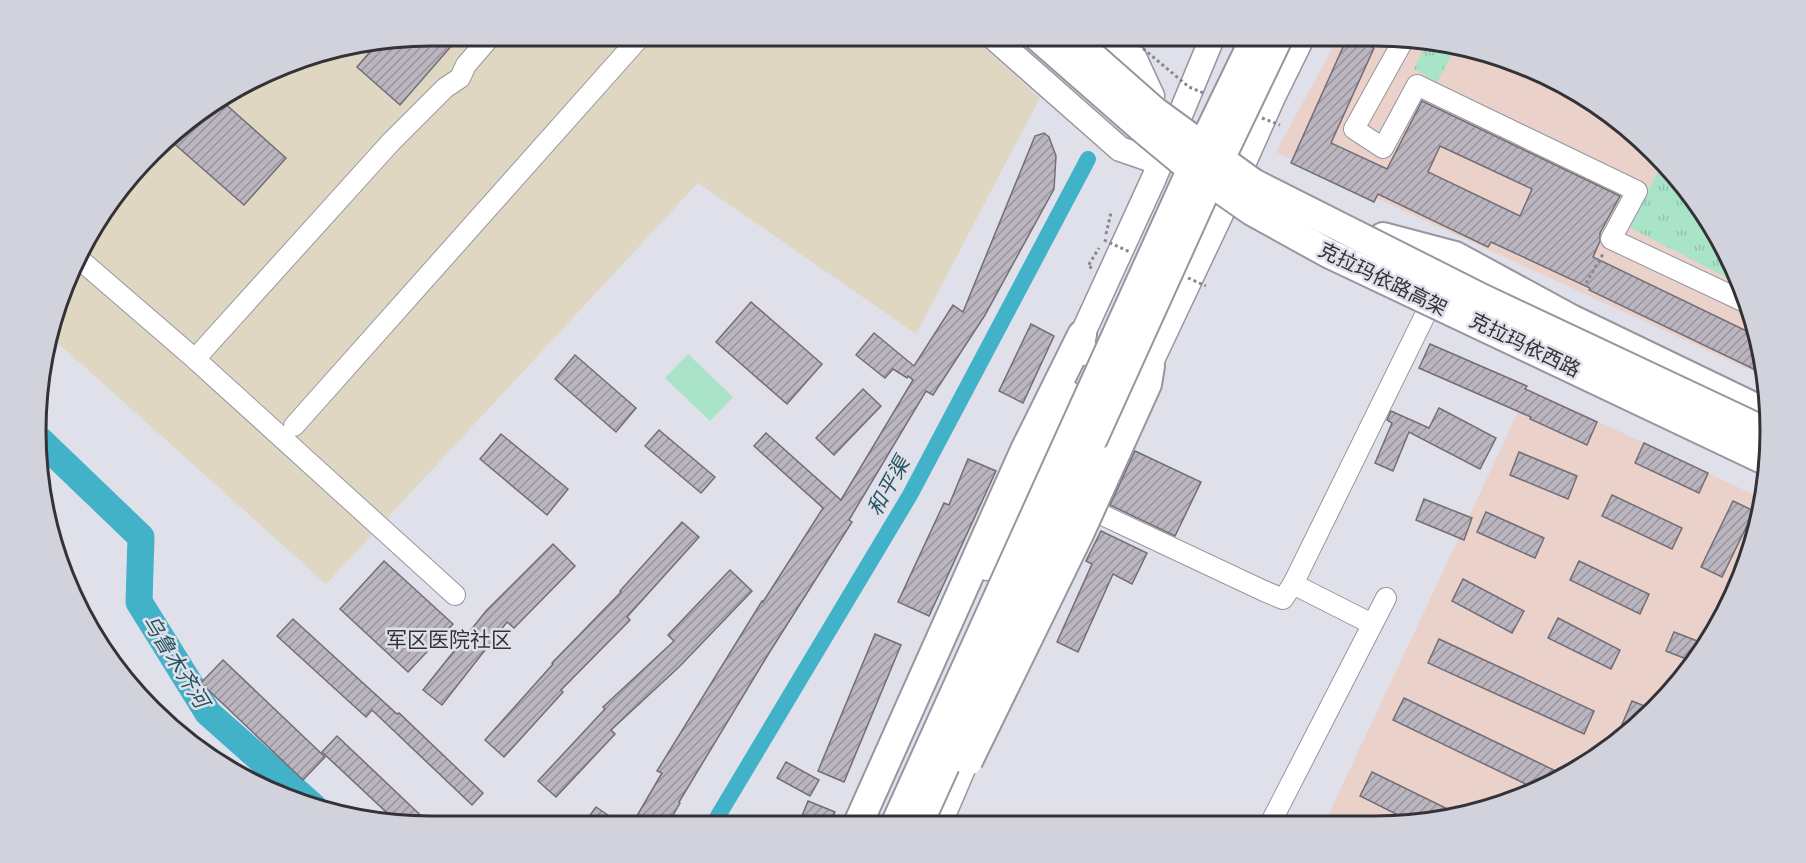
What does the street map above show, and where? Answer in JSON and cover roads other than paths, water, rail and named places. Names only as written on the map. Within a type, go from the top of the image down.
[{"type":"highway","name":"克拉玛依路高架","points":[[1049,46],[1173,154],[1252,210],[1328,253],[1759,458]]},
{"type":"highway","name":"克拉玛依路高架","points":[[1080,46],[1154,111],[1253,183],[1483,299],[1760,427]]},
{"type":"highway","points":[[899,816],[1193,166],[1252,46]]},
{"type":"highway","points":[[922,816],[1211,178],[1275,46]]},
{"type":"highway","points":[[1383,237],[1455,256],[1571,319],[1759,410]]},
{"type":"highway","points":[[861,816],[1025,450],[1082,334]]},
{"type":"highway","points":[[942,816],[1079,534],[1147,384],[1150,366]]},
{"type":"main road","points":[[1003,46],[1120,149],[1161,163]]},
{"type":"main road","name":"克拉玛依西路","points":[[1038,46],[1161,163],[1224,204],[1277,232],[1489,327],[1759,458]]},
{"type":"main road","name":"克拉玛依西路","points":[[1097,46],[1152,96],[1243,164],[1760,427]]},
{"type":"main road","points":[[1127,46],[1152,96]]},
{"type":"main road","points":[[870,816],[1085,357],[1082,334],[1110,278],[1161,163],[1209,46]]},
{"type":"main road","points":[[942,816],[1076,503],[1150,366],[1299,46]]},
{"type":"street","points":[[195,359],[391,142],[445,88],[460,78],[466,66],[483,46]]},
{"type":"street","points":[[294,426],[632,46]]},
{"type":"street","points":[[1400,47],[1354,129],[1383,148],[1417,85],[1637,191],[1611,239],[1735,297]]},
{"type":"street","points":[[85,264],[195,359],[455,595]]},
{"type":"street","points":[[1076,503],[1283,599],[1293,584],[1432,301]]},
{"type":"street","points":[[1293,584],[1372,624]]},
{"type":"street","points":[[1274,816],[1386,598]]},
{"type":"waterway","name":"和平渠","points":[[718,816],[910,495],[1088,159]]},
{"type":"waterway","name":"乌鲁木齐河","points":[[47,446],[141,537],[139,602],[208,713],[297,792]]},
{"type":"district","name":"军区医院社区","points":[[449,639]]}]
